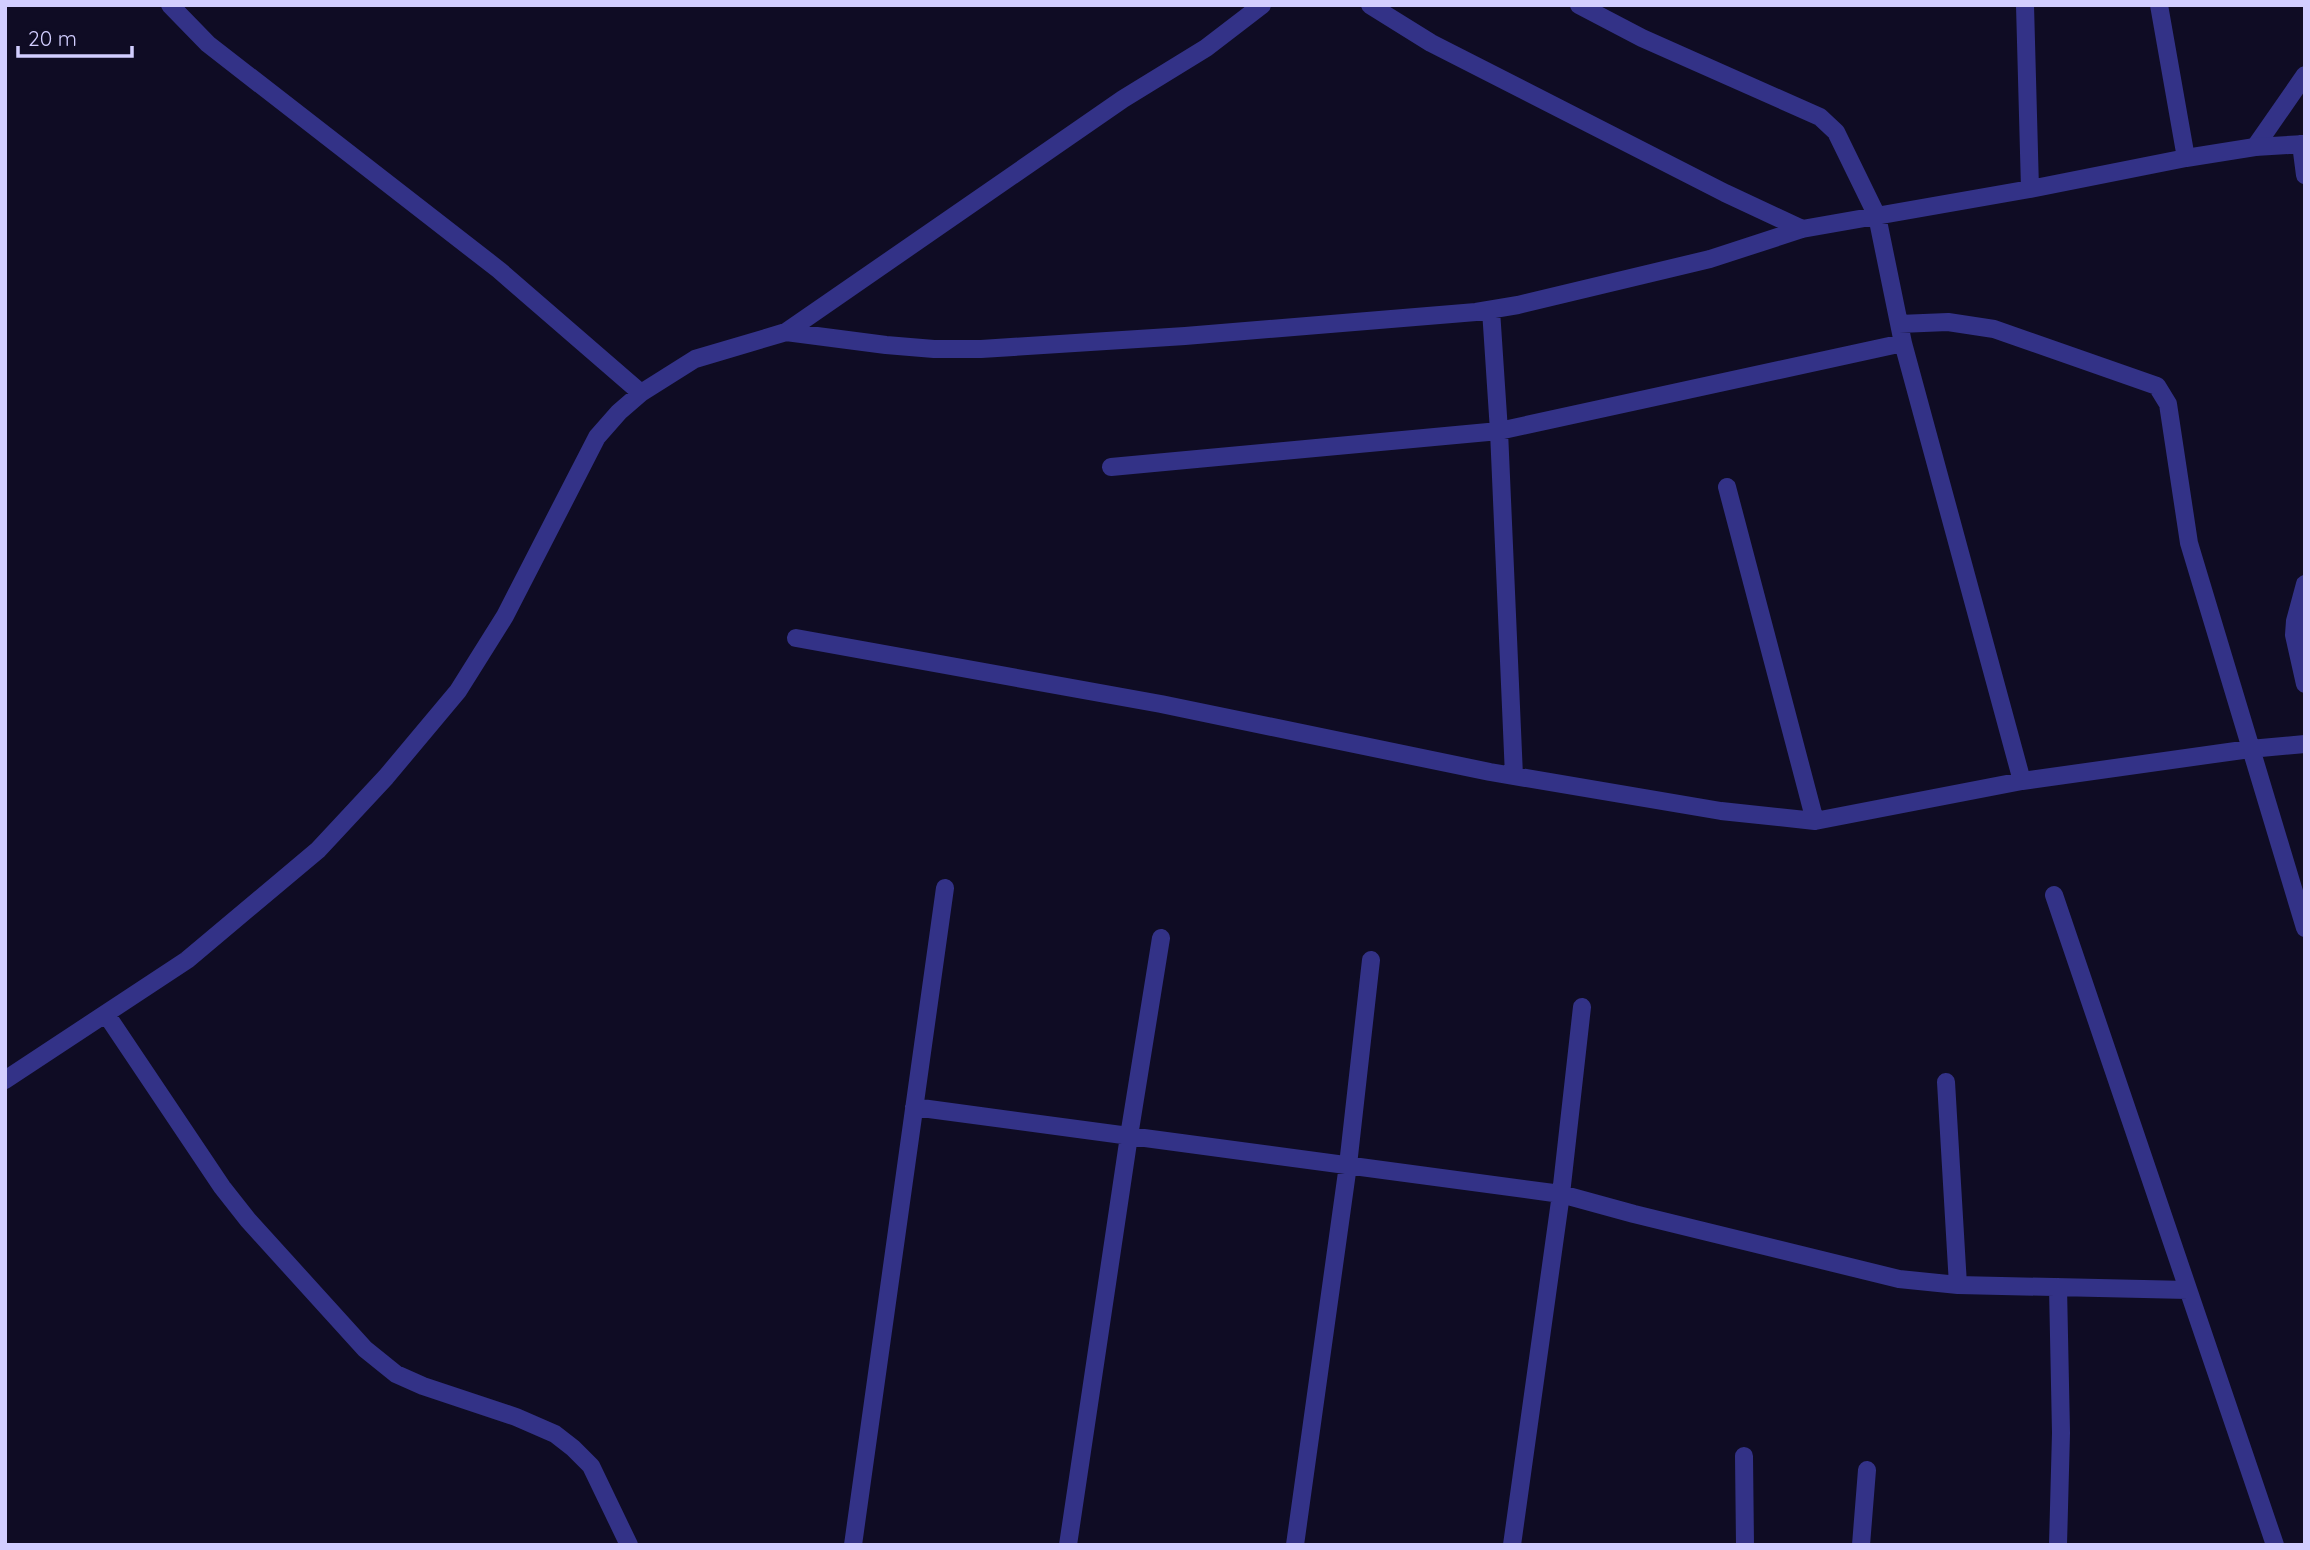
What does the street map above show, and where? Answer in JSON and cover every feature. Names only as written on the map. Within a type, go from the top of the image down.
[{"type":"street","points":[[170,5],[208,44],[480,255],[641,393]]},
{"type":"street","points":[[5,1080],[187,960],[318,849],[422,736],[457,691],[505,615],[597,437],[619,412],[641,393],[695,359],[786,332],[1124,99],[1206,48],[1262,5]]},
{"type":"street","points":[[1370,5],[1431,43],[1725,193],[1802,229]]},
{"type":"street","points":[[1579,5],[1642,38],[1820,117],[1836,132],[1877,216],[1903,343],[2022,781]]},
{"type":"street","points":[[2025,5],[2030,189]]},
{"type":"street","points":[[2159,5],[2186,158]]},
{"type":"street","points":[[2255,147],[2305,75]]},
{"type":"street","points":[[786,332],[898,346],[981,349],[1185,336],[1491,310],[1518,306],[1710,259],[1802,229],[2030,189],[2186,158],[2255,147],[2303,144],[2305,175]]},
{"type":"street","points":[[1491,310],[1514,776]]},
{"type":"street","points":[[1899,324],[1948,323],[1994,329],[2157,386],[2168,404],[2189,543],[2305,929]]},
{"type":"street","points":[[1111,467],[1499,431],[1903,343]]},
{"type":"street","points":[[1727,487],[1815,821]]},
{"type":"street","points":[[2305,584],[2294,635],[2305,684]]},
{"type":"street","points":[[796,638],[1161,704],[1514,776],[1721,811],[1815,821],[2022,781],[2250,749],[2305,744]]},
{"type":"street","points":[[853,1545],[945,888]]},
{"type":"street","points":[[2054,895],[2275,1545]]},
{"type":"street","points":[[1068,1545],[1161,938]]},
{"type":"street","points":[[1295,1545],[1348,1165],[1371,960]]},
{"type":"street","points":[[1511,1545],[1561,1194],[1582,1007]]},
{"type":"street","points":[[106,1014],[222,1187],[248,1220],[365,1349],[396,1374],[555,1434],[591,1466],[629,1545]]},
{"type":"street","points":[[1946,1082],[1958,1285]]},
{"type":"street","points":[[914,1107],[1561,1194],[1899,1279],[1958,1285],[2188,1290]]},
{"type":"street","points":[[2058,1287],[2061,1433],[2058,1545]]},
{"type":"street","points":[[1744,1456],[1745,1545]]},
{"type":"street","points":[[1861,1545],[1867,1470]]}]
